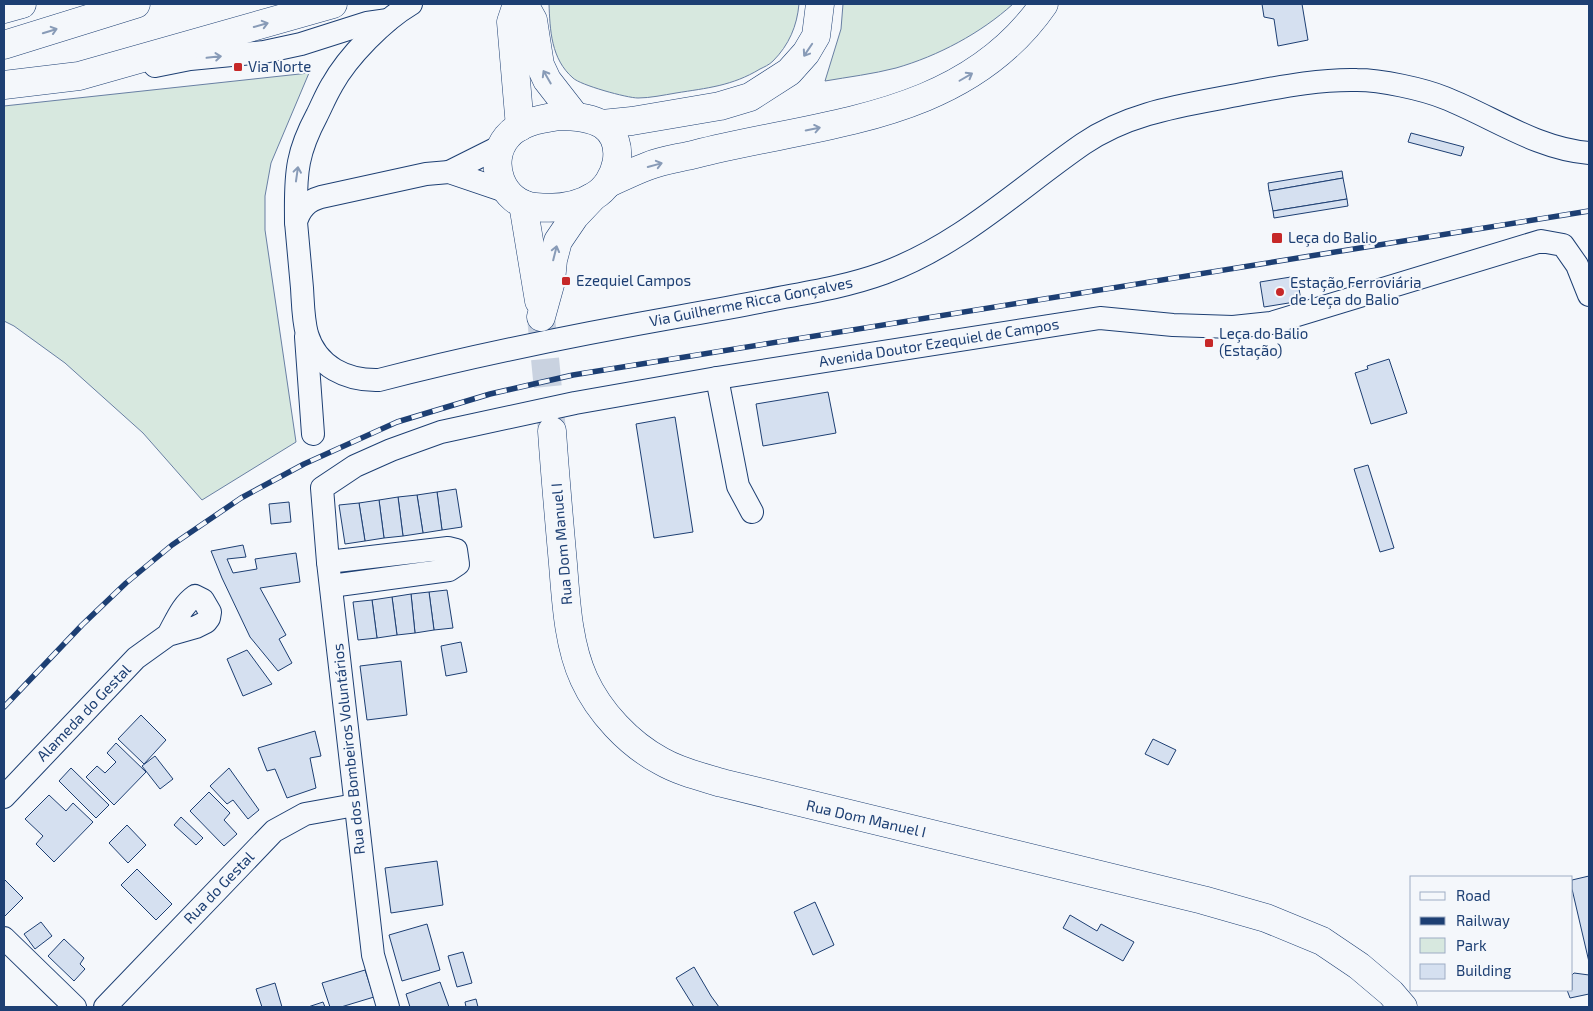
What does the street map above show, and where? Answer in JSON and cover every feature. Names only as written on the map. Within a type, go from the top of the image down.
[{"type":"main road","points":[[4,9],[22,4]]},
{"type":"main road","points":[[4,45],[136,4]]},
{"type":"main road","points":[[4,85],[79,76],[333,4]]},
{"type":"main road","points":[[517,4],[511,22],[520,127]]},
{"type":"main road","points":[[524,4],[533,20],[540,65],[547,80],[575,116]]},
{"type":"main road","points":[[820,4],[816,36],[806,53],[789,72],[750,97],[720,106],[632,121],[602,124],[575,116],[543,118],[520,127],[507,137],[498,155],[497,166],[500,179],[514,197],[532,207],[558,207],[580,203],[649,165],[727,146],[834,124],[926,98],[966,78],[991,61],[1013,42],[1034,19],[1044,4]]},
{"type":"main road","points":[[514,197],[541,317],[551,281],[553,260],[558,241],[575,216],[601,190],[616,166],[617,155],[613,138],[602,124]]},
{"type":"main road","name":"Rua Dom Manuel I","points":[[552,431],[565,586],[571,634],[578,662],[584,680],[604,713],[620,731],[660,761],[722,784],[1204,900],[1266,918],[1322,941],[1359,966],[1391,993],[1403,1007]]},
{"type":"street","points":[[79,76],[105,74],[190,59],[264,52],[301,44],[368,23],[388,20],[411,4]]},
{"type":"street","name":"Via Guilherme Ricca Gonçalves","points":[[388,20],[347,63],[332,84],[308,132],[299,160],[295,187],[296,222],[305,324],[312,345],[328,365],[350,378],[379,380],[570,336],[840,287],[885,273],[947,242],[978,222],[1086,142],[1119,124],[1153,111],[1274,88],[1325,81],[1357,80],[1374,81],[1424,90],[1526,136],[1564,149],[1589,153]]},
{"type":"street","points":[[296,222],[304,205],[311,200],[426,174],[449,172],[501,146]]},
{"type":"street","points":[[449,172],[514,197]]},
{"type":"street","name":"Avenida Doutor Ezequiel de Campos","points":[[322,488],[355,466],[391,450],[441,432],[575,403],[718,378],[1100,318],[1225,326],[1271,323],[1541,241],[1563,245],[1577,265],[1589,295]]},
{"type":"street","points":[[305,324],[313,434]]},
{"type":"street","points":[[718,378],[738,486],[752,512]]},
{"type":"street","name":"Rua dos Bombeiros Voluntários","points":[[322,488],[330,586],[373,955],[388,1007]]},
{"type":"street","points":[[328,562],[448,548],[456,550],[458,564],[449,570],[330,586]]},
{"type":"street","name":"Alameda do Gestal","points":[[4,797],[136,658],[168,635]]},
{"type":"street","name":"Rua do Gestal","points":[[105,1007],[274,831],[305,814],[355,805]]},
{"type":"street","points":[[4,938],[75,1007]]},
{"type":"green space","points":[[549,4],[799,4],[794,27],[788,42],[779,55],[766,66],[750,75],[719,85],[698,90],[638,98],[614,94],[573,78],[560,62],[553,44]]},
{"type":"green space","points":[[843,4],[1013,4],[1001,15],[973,34],[928,57],[896,68],[825,81],[841,29]]},
{"type":"green space","points":[[309,73],[271,163],[265,196],[265,230],[296,442],[202,500],[143,433],[65,363],[14,326],[4,321],[4,106]]},
{"type":"building","points":[[1262,4],[1302,4],[1308,40],[1278,46],[1274,19],[1264,17]]},
{"type":"building","points":[[1411,133],[1464,147],[1461,156],[1408,142]]},
{"type":"building","points":[[1342,171],[1343,178],[1269,191],[1268,183]]},
{"type":"building","points":[[1343,178],[1347,199],[1273,211],[1269,191]]},
{"type":"building","points":[[1347,199],[1348,206],[1274,218],[1273,211]]},
{"type":"building","name":"Estação Ferroviária de Leça do Balio","points":[[1297,276],[1301,301],[1264,307],[1260,282]]},
{"type":"building","points":[[1389,359],[1407,413],[1371,424],[1355,373],[1368,369],[1367,366]]},
{"type":"building","points":[[828,392],[836,433],[763,446],[756,404]]},
{"type":"building","points":[[675,417],[693,532],[654,538],[636,424]]},
{"type":"building","points":[[1368,465],[1394,548],[1380,552],[1354,469]]},
{"type":"building","points":[[456,489],[462,527],[442,530],[437,492]]},
{"type":"building","points":[[437,492],[442,530],[423,533],[417,495]]},
{"type":"building","points":[[417,495],[423,533],[403,536],[398,497]]},
{"type":"building","points":[[398,497],[403,536],[384,538],[379,500]]},
{"type":"building","points":[[379,500],[384,538],[365,541],[359,503]]},
{"type":"building","points":[[289,502],[291,522],[271,524],[269,504]]},
{"type":"building","points":[[359,503],[365,541],[345,544],[339,505]]},
{"type":"building","points":[[243,545],[246,557],[227,559],[233,573],[257,569],[255,559],[296,553],[300,582],[260,588],[286,635],[279,639],[292,663],[278,671],[250,637],[211,551]]},
{"type":"building","points":[[447,590],[453,628],[434,630],[429,592]]},
{"type":"building","points":[[429,592],[434,630],[415,633],[411,594]]},
{"type":"building","points":[[411,594],[415,633],[397,635],[392,597]]},
{"type":"building","points":[[392,597],[397,635],[377,638],[372,600]]},
{"type":"building","points":[[372,600],[377,638],[358,640],[353,602]]},
{"type":"building","points":[[461,642],[467,672],[446,676],[441,646]]},
{"type":"building","points":[[247,650],[272,684],[243,696],[227,659]]},
{"type":"building","points":[[401,661],[407,715],[367,720],[360,666]]},
{"type":"building","points":[[141,715],[166,740],[144,764],[118,739]]},
{"type":"building","points":[[315,731],[321,756],[310,758],[316,788],[287,798],[275,769],[267,771],[258,748]]},
{"type":"building","points":[[1153,739],[1176,750],[1168,765],[1145,754]]},
{"type":"building","points":[[116,743],[146,772],[114,805],[86,777],[97,766],[105,773],[116,762],[107,753]]},
{"type":"building","points":[[155,756],[173,779],[160,789],[142,766]]},
{"type":"building","points":[[71,768],[109,805],[96,818],[59,781]]},
{"type":"building","points":[[229,768],[259,810],[248,819],[233,800],[227,804],[210,786]]},
{"type":"building","points":[[209,792],[230,813],[224,820],[237,834],[224,846],[190,811]]},
{"type":"building","points":[[49,795],[66,811],[73,803],[93,822],[54,862],[36,844],[43,836],[25,819]]},
{"type":"building","points":[[181,817],[203,838],[196,845],[174,825]]},
{"type":"building","points":[[127,825],[146,845],[128,863],[109,843]]},
{"type":"building","points":[[437,861],[443,905],[391,913],[385,868]]},
{"type":"building","points":[[137,869],[172,904],[156,920],[121,885]]},
{"type":"building","points":[[1589,876],[1589,962],[1573,893],[1573,880]]},
{"type":"building","points":[[4,879],[23,898],[4,917]]},
{"type":"building","points":[[815,902],[834,945],[813,955],[794,912]]},
{"type":"building","points":[[1070,915],[1097,931],[1101,924],[1134,942],[1123,961],[1063,928]]},
{"type":"building","points":[[41,922],[52,936],[35,949],[24,934]]},
{"type":"building","points":[[427,924],[440,970],[402,981],[389,935]]},
{"type":"building","points":[[64,939],[84,958],[80,964],[85,969],[74,981],[48,956]]},
{"type":"building","points":[[463,952],[472,983],[457,987],[448,956]]},
{"type":"building","points":[[694,967],[719,1007],[694,1007],[676,978]]},
{"type":"building","points":[[365,970],[374,997],[341,1007],[330,1007],[322,983]]},
{"type":"building","points":[[1573,974],[1589,975],[1589,994],[1570,998],[1567,991],[1573,991]]},
{"type":"building","points":[[440,982],[449,1007],[410,1007],[406,994]]},
{"type":"building","points":[[275,983],[282,1007],[262,1007],[256,989]]},
{"type":"building","points":[[476,999],[478,1007],[466,1007],[465,1002]]},
{"type":"building","points":[[323,1002],[325,1007],[308,1007]]},
{"type":"tunnel","points":[[541,317],[552,431]]},
{"type":"railway","points":[[4,707],[82,625],[126,583],[172,545],[241,498],[304,464],[397,422],[490,394],[573,375],[1589,211]]},
{"type":"place","name":"Via Norte","points":[[238,67]]},
{"type":"place","name":"Leça do Balio","points":[[1277,238]]},
{"type":"place","name":"Ezequiel Campos","points":[[566,281]]},
{"type":"place","name":"Estação Ferroviária de Leça do Balio","points":[[1280,292]]},
{"type":"place","name":"Leça do Balio (Estação)","points":[[1209,343]]}]
